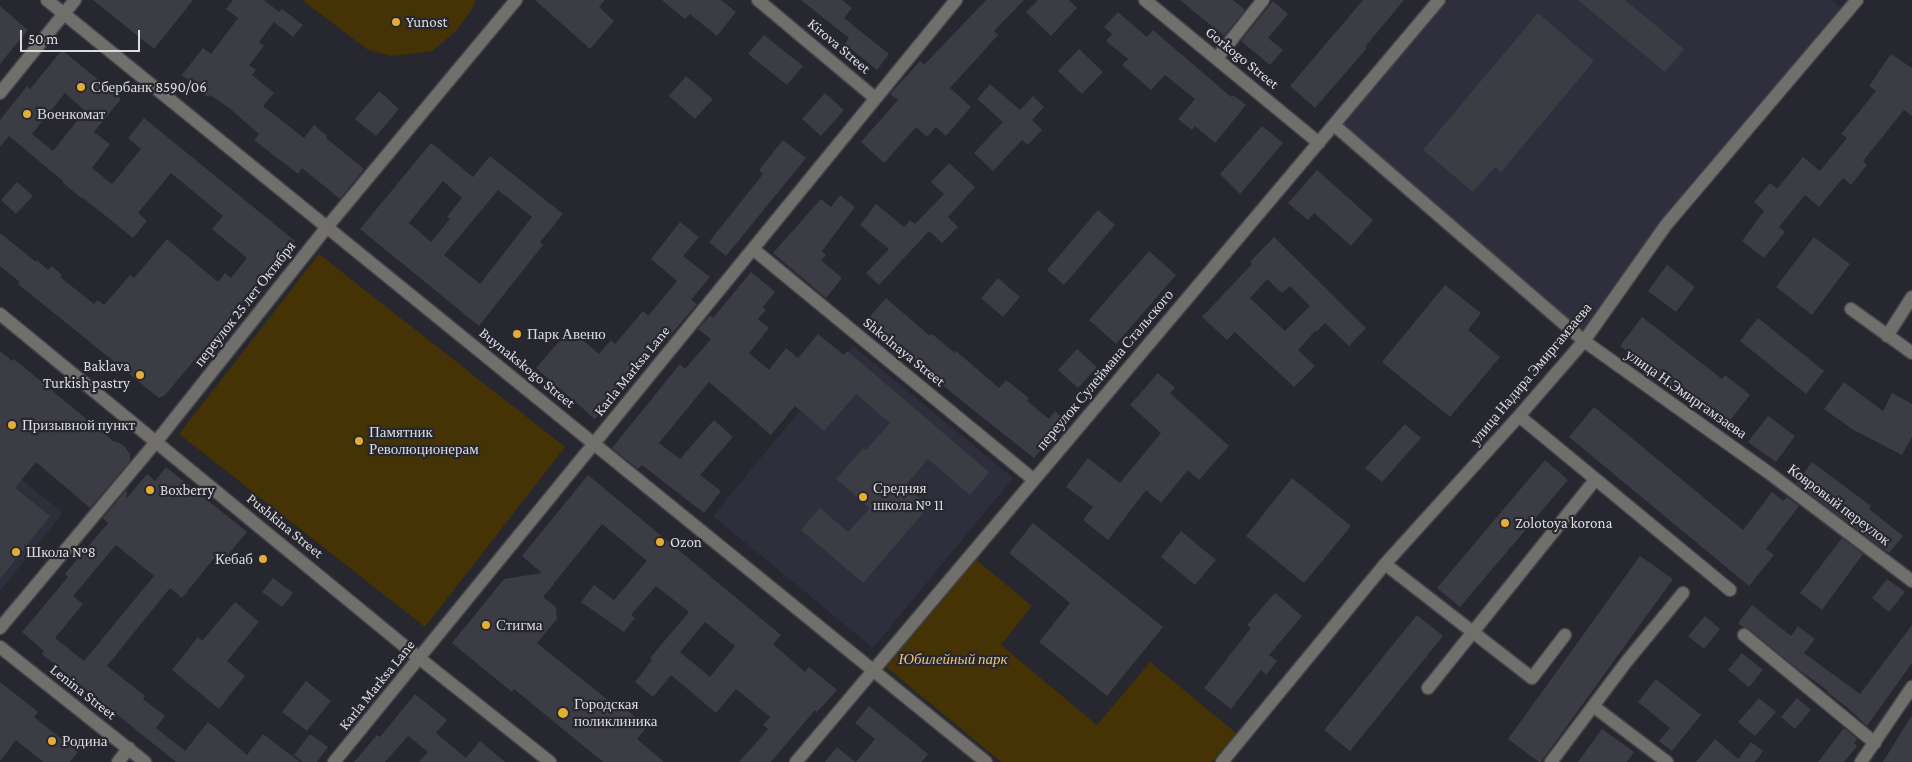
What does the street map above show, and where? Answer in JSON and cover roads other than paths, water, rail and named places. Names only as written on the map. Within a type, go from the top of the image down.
[{"type":"street","name":"Buynakskogo Street","points":[[47,0],[986,762]]},
{"type":"street","points":[[0,93],[75,0]]},
{"type":"street","name":"переулок 25 лет Октября","points":[[0,628],[156,442],[327,227],[516,0]]},
{"type":"street","name":"Kirova Street","points":[[758,0],[875,98]]},
{"type":"street","name":"Karla Marksa Lane","points":[[334,762],[956,0]]},
{"type":"street","name":"Gorkogo Street","points":[[1145,0],[1319,142]]},
{"type":"street","points":[[1217,58],[1263,0]]},
{"type":"street","name":"переулок Сулеймана Стальского","points":[[796,762],[1439,0]]},
{"type":"street","name":"улица Надира Эмиргамзаева","points":[[1222,762],[1385,564],[1584,341],[1666,225],[1857,0]]},
{"type":"street","name":"улица Н.Эмиргамзаева","points":[[1334,125],[1584,341],[1769,473]]},
{"type":"street","name":"Shkolnaya Street","points":[[753,249],[1034,480]]},
{"type":"street","points":[[1888,336],[1912,297]]},
{"type":"street","points":[[1851,309],[1912,353]]},
{"type":"street","name":"Pushkina Street","points":[[0,314],[550,762]]},
{"type":"street","points":[[1519,416],[1730,590]]},
{"type":"street","name":"Ковровый переулок","points":[[1769,473],[1912,582]]},
{"type":"street","points":[[1428,688],[1595,480]]},
{"type":"street","points":[[1385,564],[1532,678],[1566,635]]},
{"type":"street","points":[[1551,762],[1683,593]]},
{"type":"street","points":[[1744,636],[1875,743]]},
{"type":"street","name":"Lenina Street","points":[[0,647],[145,762]]},
{"type":"street","points":[[1861,762],[1912,687]]},
{"type":"street","points":[[1593,706],[1667,762]]},
{"type":"street","points":[[118,762],[129,748]]},
{"type":"place","name":"Yunost","points":[[396,22]]},
{"type":"place","name":"Сбербанк 8590/06","points":[[81,87]]},
{"type":"place","name":"Военкомат","points":[[27,114]]},
{"type":"place","name":"Парк Авеню","points":[[517,334]]},
{"type":"place","name":"Baklava Turkish pastry","points":[[140,375]]},
{"type":"place","name":"Призывной пункт","points":[[12,425]]},
{"type":"place","name":"Памятник Революционерам","points":[[359,441]]},
{"type":"place","name":"Boxberry","points":[[150,490]]},
{"type":"place","name":"Средняя школа № 11","points":[[863,497]]},
{"type":"place","name":"Zolotoya korona","points":[[1505,523]]},
{"type":"place","name":"Ozon","points":[[660,542]]},
{"type":"place","name":"Школа №8","points":[[16,552]]},
{"type":"place","name":"Кебаб","points":[[263,559]]},
{"type":"place","name":"Стигма","points":[[486,625]]},
{"type":"place","name":"Городская поликлиника","points":[[563,713]]},
{"type":"place","name":"Родина","points":[[52,741]]},
{"type":"park label","name":"Юбилейный парк","points":[[953,659]]}]
